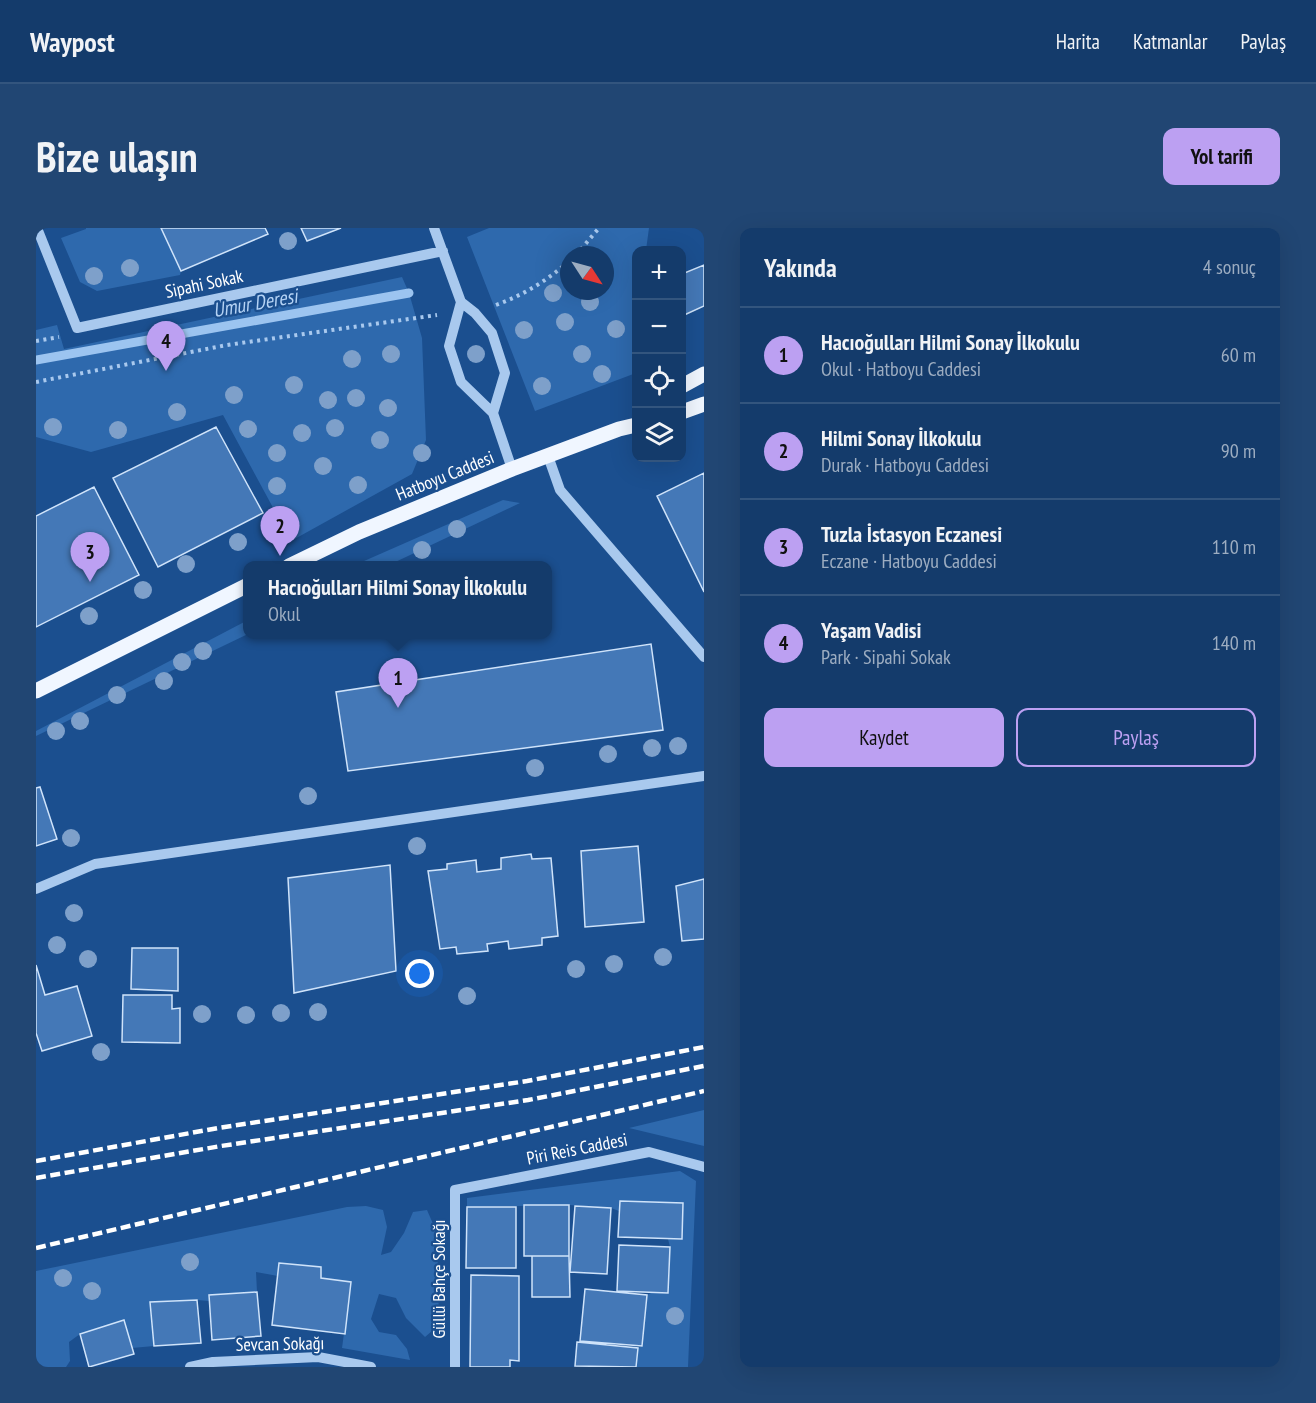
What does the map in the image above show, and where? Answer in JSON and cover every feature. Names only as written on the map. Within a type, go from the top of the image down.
[{"type":"main road","points":[[686,383],[704,374]]},
{"type":"main road","points":[[686,410],[704,404]]},
{"type":"main road","name":"Hatboyu Caddesi","points":[[618,429],[632,418]]},
{"type":"main road","name":"Hatboyu Caddesi","points":[[299,561],[359,532],[548,456],[632,426]]},
{"type":"main road","points":[[36,691],[243,588]]},
{"type":"street","name":"Sipahi Sokak","points":[[37,228],[77,328],[443,251]]},
{"type":"street","points":[[434,228],[460,307],[449,346],[461,382],[493,414],[512,470]]},
{"type":"street","points":[[460,307],[475,313],[492,333],[505,372],[493,414]]},
{"type":"street","points":[[548,456],[560,490],[704,657]]},
{"type":"street","points":[[36,889],[95,864],[704,776]]},
{"type":"street","name":"Piri Reis Caddesi","points":[[455,1190],[649,1152],[704,1167]]},
{"type":"street","name":"Güllü Bahçe Sokağı","points":[[455,1190],[455,1367]]},
{"type":"street","name":"Sevcan Sokağı","points":[[190,1367],[213,1362],[318,1357],[371,1367]]},
{"type":"path","points":[[585,246],[599,228]]},
{"type":"path","points":[[475,313],[508,301],[535,287],[560,269]]},
{"type":"path","points":[[36,382],[227,345],[460,307]]},
{"type":"shaded area","points":[[86,228],[161,228],[181,271],[180,275],[97,291],[80,282],[61,238]]},
{"type":"shaded area","points":[[489,228],[649,228],[647,246],[632,246],[632,375],[535,411],[467,237]]},
{"type":"shaded area","points":[[402,277],[422,338],[426,440],[412,474],[291,541],[223,415],[91,452],[36,437],[36,330],[57,325],[64,349]]},
{"type":"shaded area","points":[[503,500],[520,503],[397,561],[364,561]]},
{"type":"shaded area","points":[[243,623],[243,636],[36,736],[36,731]]},
{"type":"shaded area","points":[[704,1110],[704,1146],[629,1128]]},
{"type":"shaded area","points":[[680,1171],[696,1181],[688,1367],[636,1367],[638,1348],[642,1346],[647,1295],[668,1293],[670,1247],[668,1239],[682,1239],[683,1203],[620,1201],[619,1211],[611,1208],[569,1205],[467,1207],[467,1198]]},
{"type":"shaded area","points":[[366,1206],[383,1210],[387,1227],[381,1255],[391,1252],[404,1233],[413,1212],[427,1210],[437,1233],[439,1325],[425,1337],[406,1318],[396,1298],[379,1294],[371,1319],[379,1332],[396,1335],[407,1349],[410,1360],[342,1348],[351,1282],[321,1278],[321,1267],[280,1263],[278,1276],[256,1272],[257,1292],[210,1295],[209,1301],[150,1302],[154,1346],[132,1348],[124,1321],[80,1334],[69,1342],[70,1361],[66,1367],[36,1367],[36,1271],[347,1207]]},
{"type":"building","points":[[161,228],[265,228],[268,234],[181,271]]},
{"type":"building","points":[[301,228],[341,228],[307,241]]},
{"type":"building","points":[[704,265],[704,306],[686,314],[686,300],[686,272]]},
{"type":"building","points":[[216,427],[263,513],[158,567],[113,478]]},
{"type":"building","points":[[704,473],[704,592],[657,496]]},
{"type":"building","points":[[94,487],[139,575],[36,627],[36,516]]},
{"type":"building","points":[[651,644],[663,730],[348,771],[336,692]]},
{"type":"building","points":[[40,787],[57,839],[36,846],[36,788]]},
{"type":"building","points":[[638,846],[644,922],[585,927],[581,851]]},
{"type":"building","points":[[531,854],[532,859],[551,858],[558,936],[542,938],[542,945],[509,949],[508,941],[487,944],[488,951],[457,954],[456,947],[440,949],[428,871],[447,869],[447,864],[476,860],[477,872],[501,869],[501,858]]},
{"type":"building","points":[[390,865],[396,971],[294,993],[288,878]]},
{"type":"building","points":[[704,879],[704,939],[682,941],[676,886]]},
{"type":"building","points":[[132,948],[178,948],[178,991],[131,989]]},
{"type":"building","points":[[36,965],[45,995],[77,986],[92,1036],[42,1051],[36,1033]]},
{"type":"building","points":[[123,995],[172,995],[172,1009],[180,1008],[180,1043],[122,1042]]},
{"type":"building","points":[[620,1201],[683,1203],[682,1239],[618,1237]]},
{"type":"building","points":[[524,1205],[569,1205],[569,1256],[524,1256]]},
{"type":"building","points":[[575,1206],[611,1208],[607,1274],[570,1272]]},
{"type":"building","points":[[467,1207],[516,1207],[516,1268],[466,1268]]},
{"type":"building","points":[[619,1245],[670,1247],[668,1293],[617,1291]]},
{"type":"building","points":[[532,1256],[569,1256],[570,1297],[532,1297]]},
{"type":"building","points":[[279,1263],[321,1267],[321,1278],[351,1282],[345,1334],[272,1325]]},
{"type":"building","points":[[471,1275],[519,1276],[519,1361],[510,1360],[510,1367],[470,1367]]},
{"type":"building","points":[[585,1289],[647,1295],[642,1346],[580,1341]]},
{"type":"building","points":[[257,1292],[261,1336],[212,1340],[209,1295]]},
{"type":"building","points":[[197,1300],[201,1343],[154,1346],[150,1302]]},
{"type":"building","points":[[124,1320],[134,1354],[89,1367],[80,1334]]},
{"type":"building","points":[[577,1342],[638,1348],[636,1367],[575,1366]]},
{"type":"waterway","name":"Umur Deresi","points":[[36,360],[409,293]]},
{"type":"railway","points":[[36,1161],[218,1128],[527,1081],[704,1047]]},
{"type":"railway","points":[[36,1178],[221,1146],[528,1100],[704,1066]]},
{"type":"railway","points":[[36,1248],[704,1091]]},
{"type":"place","name":"Yaşam Vadisi","points":[[166,371]]},
{"type":"place","name":"Hilmi Sonay İlkokulu","points":[[280,556]]},
{"type":"place","name":"Tuzla İstasyon Eczanesi","points":[[90,582]]},
{"type":"place","name":"Hacıoğulları Hilmi Sonay İlkokulu","points":[[398,708]]}]
